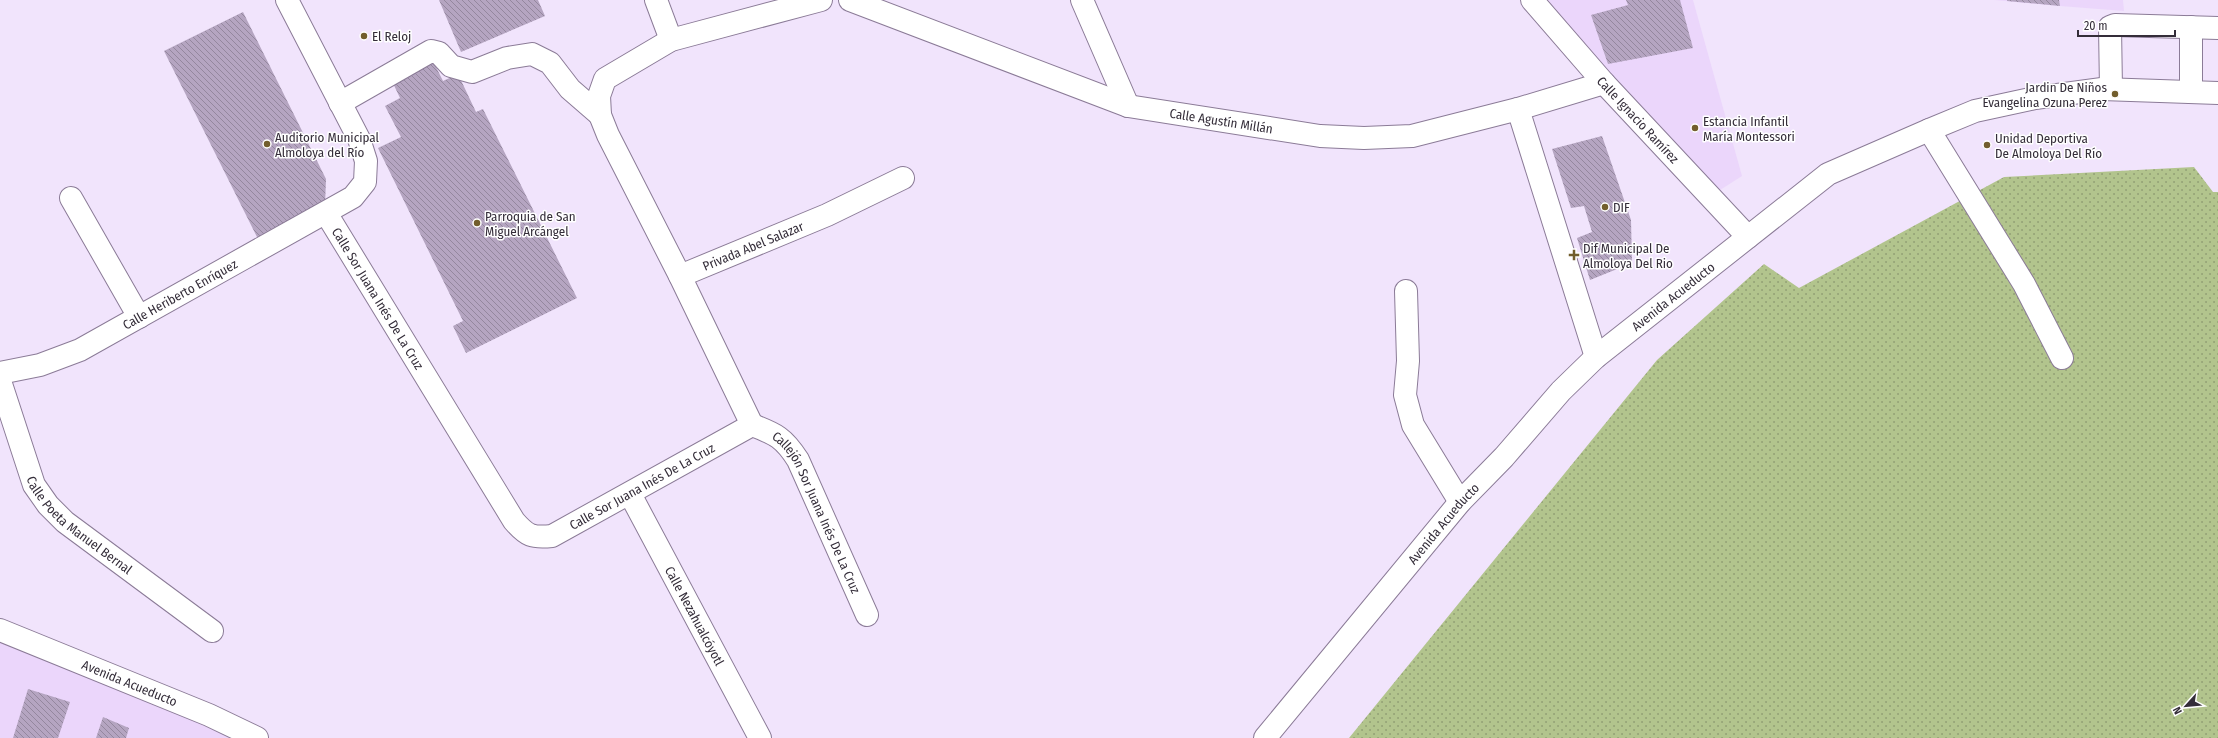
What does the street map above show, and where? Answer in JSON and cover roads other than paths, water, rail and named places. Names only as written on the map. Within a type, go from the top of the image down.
[{"type":"street","points":[[287,0],[340,103],[431,51],[439,53],[450,66],[472,72],[507,58],[532,54],[550,63],[570,90],[600,115]]},
{"type":"street","points":[[656,0],[671,40]]},
{"type":"street","points":[[752,425],[680,276],[608,135],[600,115],[599,96],[605,79],[671,40],[821,0]]},
{"type":"street","name":"Calle Agustín Millán","points":[[850,0],[1128,106],[1320,136],[1364,138],[1412,136],[1518,109],[1604,83]]},
{"type":"street","points":[[1082,0],[1128,106]]},
{"type":"street","name":"Calle Ignacio Ramírez","points":[[1532,0],[1604,83],[1748,237]]},
{"type":"street","points":[[2111,89],[2110,28],[2122,24],[2218,28]]},
{"type":"street","points":[[2191,27],[2191,92]]},
{"type":"street","name":"Avenida Acueducto","points":[[1265,738],[1460,502],[1504,457],[1561,392],[1596,357],[1828,174],[1975,111],[2035,98],[2111,89],[2218,93]]},
{"type":"street","name":"Calle Heriberto Enríquez","points":[[0,373],[40,365],[80,350],[353,197],[365,182],[366,161],[359,139],[340,103]]},
{"type":"street","points":[[1518,109],[1596,357]]},
{"type":"street","points":[[1929,130],[2024,284],[2062,358]]},
{"type":"street","name":"Privada Abel Salazar","points":[[680,276],[827,215],[903,178]]},
{"type":"street","points":[[71,198],[139,317]]},
{"type":"street","name":"Calle Sor Juana Inés De La Cruz","points":[[326,213],[514,521],[524,533],[537,537],[552,536],[752,425]]},
{"type":"street","points":[[1406,291],[1408,361],[1405,395],[1413,425],[1460,502]]},
{"type":"street","name":"Calle Poeta Manuel Bernal","points":[[0,381],[34,485],[48,505],[65,522],[212,631]]},
{"type":"street","name":"Callejón Sor Juana Inés De La Cruz","points":[[752,425],[777,434],[789,445],[798,460],[867,615]]},
{"type":"street","name":"Calle Nezahualcóyotl","points":[[630,494],[760,738]]},
{"type":"street","name":"Avenida Acueducto","points":[[0,630],[209,715],[257,738]]},
{"type":"place","name":"El Reloj","points":[[364,36]]},
{"type":"place","name":"Jardin De Niños Evangelina Ozuna Perez","points":[[2115,94]]},
{"type":"place","name":"Estancia Infantil María Montessori","points":[[1695,128]]},
{"type":"place","name":"Auditorio Municipal Almoloya del Río","points":[[267,144]]},
{"type":"place","name":"Unidad Deportiva De Almoloya Del Río","points":[[1987,145]]},
{"type":"place","name":"DIF","points":[[1605,207]]},
{"type":"place","name":"Parroquia de San Miguel Arcángel","points":[[477,223]]},
{"type":"place","name":"Dif Municipal De Almoloya Del Rio","points":[[1574,255]]}]
